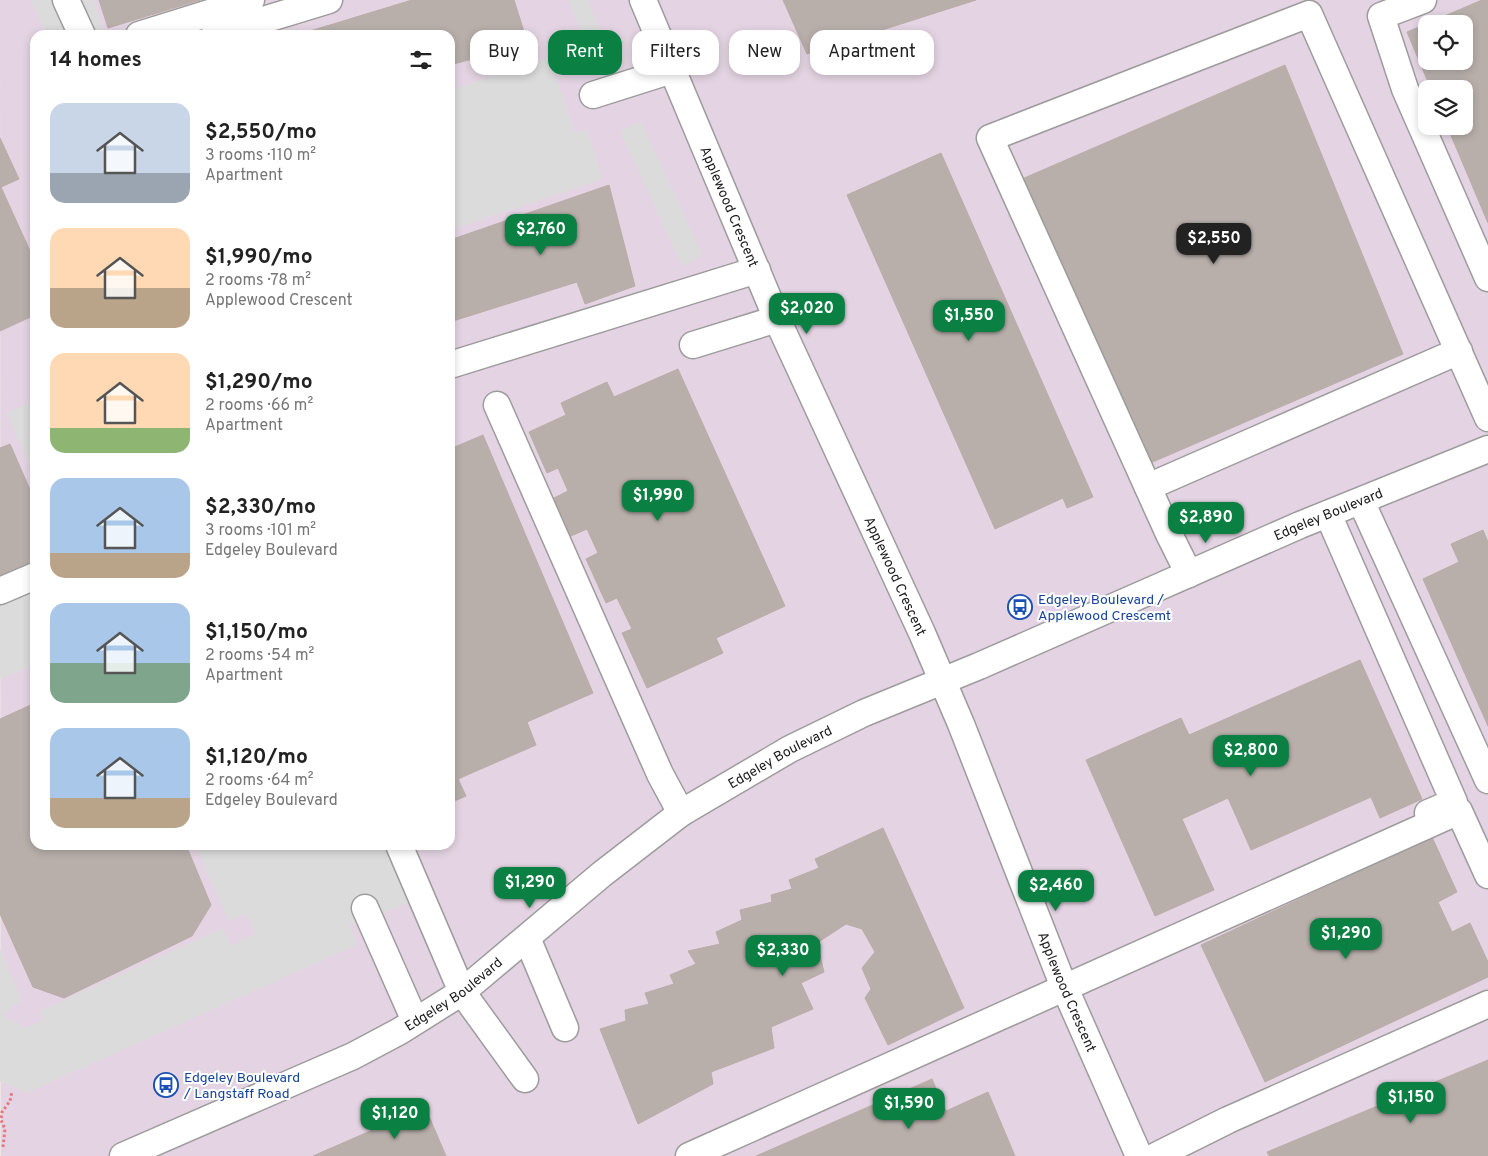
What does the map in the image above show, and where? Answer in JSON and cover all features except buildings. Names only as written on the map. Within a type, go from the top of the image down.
[{"type":"street","points":[[66,0],[80,30]]},
{"type":"street","points":[[155,30],[251,0]]},
{"type":"street","points":[[230,30],[329,0]]},
{"type":"street","name":"Applewood Crescent","points":[[643,0],[655,30]]},
{"type":"street","points":[[1423,0],[1381,16],[1405,89],[1488,278]]},
{"type":"street","points":[[1189,574],[990,138],[1309,14],[1488,418]]},
{"type":"street","points":[[593,95],[656,75]]},
{"type":"street","name":"Applewood Crescent","points":[[674,75],[777,319],[942,681],[1062,983],[1139,1156]]},
{"type":"street","points":[[455,363],[756,270]]},
{"type":"street","points":[[693,344],[777,319]]},
{"type":"street","points":[[1148,487],[1459,351]]},
{"type":"street","points":[[497,405],[660,774],[681,813]]},
{"type":"street","name":"Edgeley Boulevard","points":[[123,1156],[353,1056],[415,1021],[462,992],[602,874],[681,813],[790,749],[864,713],[1361,500],[1488,449]]},
{"type":"street","points":[[1361,500],[1488,780]]},
{"type":"street","points":[[689,1156],[1454,802],[1328,514]]},
{"type":"street","points":[[0,590],[30,578]]},
{"type":"street","points":[[983,1010],[1062,983],[1459,811],[1488,874]]},
{"type":"street","points":[[401,850],[462,992],[525,1079]]},
{"type":"street","points":[[366,908],[415,1021]]},
{"type":"street","points":[[527,938],[565,1028]]},
{"type":"street","points":[[1156,1156],[1228,1120],[1488,1004]]},
{"type":"path","points":[[2,1147],[5,1129],[1,1120],[2,1112],[10,1101],[12,1091]]},
{"type":"shaded area","points":[[0,0],[1488,0],[1488,1156],[1,1156]]},
{"type":"shaded area","points":[[31,0],[94,0],[103,30],[44,30]]},
{"type":"shaded area","points":[[568,0],[588,0],[600,30],[580,30]]},
{"type":"shaded area","points":[[548,58],[548,75],[556,75],[575,133],[587,129],[603,179],[455,228],[455,88],[495,75],[538,75],[538,61]]},
{"type":"shaded area","points":[[641,121],[703,256],[682,266],[620,131]]},
{"type":"shaded area","points":[[30,403],[30,467],[7,413]]},
{"type":"shaded area","points":[[30,592],[30,667],[0,679],[0,605]]},
{"type":"shaded area","points":[[197,850],[394,850],[416,900],[350,925],[357,945],[27,1093],[0,1081],[0,949],[22,1001],[2,1015],[27,1028],[43,1020],[40,1011],[223,928],[231,946],[255,934],[246,913],[229,921]]},
{"type":"place","name":"Edgeley Boulevard / Applewood Crescemt","points":[[1020,607]]},
{"type":"place","name":"Edgeley Boulevard / Langstaff Road","points":[[166,1085]]}]
